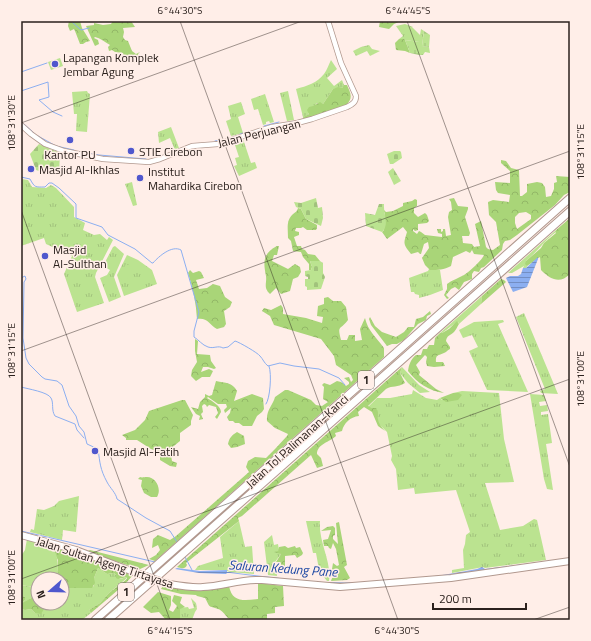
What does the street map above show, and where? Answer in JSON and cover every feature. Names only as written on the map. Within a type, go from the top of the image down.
[{"type":"highway","name":"Jalan Tol Palimanan–Kanci","points":[[94,620],[570,198]]},
{"type":"highway","name":"Jalan Tol Palimanan–Kanci","points":[[108,620],[570,211]]},
{"type":"highway","points":[[536,228],[543,235]]},
{"type":"main road","name":"Jalan Sultan Ageng Tirtayasa","points":[[21,535],[76,550],[169,584],[192,588],[250,579],[340,587],[451,578],[570,562]]},
{"type":"street","name":"Jalan Perjuangan","points":[[21,125],[39,140],[52,148],[102,159],[149,162],[192,146],[218,144],[272,127],[312,119],[352,105],[356,100],[356,96],[341,63],[328,21]]},
{"type":"green space","points":[[69,21],[80,21],[82,28],[90,41],[80,44],[74,29],[70,31],[68,26]]},
{"type":"green space","points":[[113,21],[131,21],[135,27],[123,28],[123,37],[128,41],[132,51],[136,54],[140,52],[138,54],[140,62],[131,63],[130,60],[127,61],[125,59],[123,53],[112,50],[109,51],[108,47],[110,45],[95,37],[94,38],[98,40],[99,44],[95,46],[86,26],[94,25],[94,23],[103,25],[111,24]]},
{"type":"green space","points":[[380,21],[401,21],[394,24],[389,29],[379,27]]},
{"type":"green space","points":[[405,24],[413,27],[420,35],[421,29],[424,31],[422,46],[429,47],[430,53],[425,52],[423,55],[419,55],[419,42],[399,39],[403,36],[396,26]]},
{"type":"green space","points":[[424,31],[430,35],[429,47],[422,46]]},
{"type":"green space","points":[[399,39],[405,40],[410,53],[396,50],[395,43]]},
{"type":"green space","points":[[405,40],[420,42],[419,55],[410,53]]},
{"type":"green space","points":[[369,45],[372,49],[380,51],[370,56],[367,51],[356,56],[353,51],[361,47]]},
{"type":"green space","name":"Lapangan Komplek Jembar Agung","points":[[60,58],[63,66],[51,70],[48,62]]},
{"type":"green space","points":[[331,60],[337,69],[327,78],[334,86],[342,80],[344,85],[342,88],[333,89],[323,104],[317,103],[309,113],[303,117],[296,89],[318,80],[325,72]]},
{"type":"green space","points":[[344,85],[347,85],[351,95],[350,100],[346,105],[304,120],[303,117],[309,114],[307,110],[309,107],[320,102],[323,104],[333,89],[338,87],[342,88]]},
{"type":"green space","points":[[87,91],[90,94],[87,132],[76,131],[77,114],[74,114],[72,92]]},
{"type":"green space","points":[[288,91],[294,120],[287,121],[280,93]]},
{"type":"green space","points":[[265,94],[274,122],[270,123],[269,121],[263,125],[258,109],[254,110],[251,99]]},
{"type":"green space","points":[[241,102],[245,114],[238,117],[243,133],[231,136],[226,121],[231,119],[228,106]]},
{"type":"green space","points":[[171,127],[179,148],[175,150],[170,138],[159,143],[158,132]]},
{"type":"green space","points":[[243,139],[251,163],[255,162],[257,168],[239,176],[234,166],[237,165],[235,158],[239,157],[234,142]]},
{"type":"green space","points":[[39,144],[60,153],[59,173],[51,175],[36,170],[30,154]]},
{"type":"green space","points":[[394,151],[400,151],[402,158],[393,164],[390,164],[387,154]]},
{"type":"green space","points":[[501,160],[506,161],[511,168],[519,170],[520,196],[527,192],[527,184],[537,182],[542,183],[545,187],[546,197],[551,196],[554,189],[554,183],[557,182],[556,176],[570,177],[570,192],[564,195],[555,205],[517,235],[510,240],[505,241],[502,250],[481,268],[479,272],[474,271],[472,274],[472,279],[464,282],[459,290],[455,287],[451,289],[446,295],[449,298],[447,299],[444,295],[447,289],[447,284],[466,273],[484,255],[474,254],[472,250],[470,253],[466,251],[453,257],[451,266],[438,270],[430,270],[425,265],[422,258],[429,248],[428,242],[424,244],[421,254],[418,252],[411,254],[405,245],[407,232],[403,227],[387,239],[382,232],[384,230],[385,214],[383,209],[386,212],[393,211],[403,206],[403,203],[415,199],[417,200],[417,206],[414,208],[414,213],[418,217],[425,213],[429,221],[427,223],[418,224],[418,230],[415,231],[413,229],[413,231],[417,234],[419,231],[425,235],[442,237],[442,234],[438,233],[437,229],[441,229],[441,232],[445,229],[446,236],[451,235],[448,217],[449,212],[452,210],[449,199],[454,198],[458,206],[468,207],[465,217],[470,233],[469,236],[462,236],[463,243],[472,244],[474,247],[480,246],[475,224],[481,221],[486,247],[493,250],[500,245],[496,222],[489,215],[488,202],[493,200],[509,202],[510,195],[498,193],[496,190],[495,182],[510,183],[510,171],[501,163]],"holes":[[[526,212],[531,215],[531,219],[517,229],[515,217],[519,213]]]},
{"type":"green space","points":[[393,168],[401,181],[394,185],[388,172]]},
{"type":"green space","points":[[21,179],[28,180],[32,187],[46,188],[51,185],[56,188],[74,207],[74,217],[85,223],[83,230],[94,235],[100,234],[107,240],[109,237],[113,240],[95,277],[104,303],[77,312],[64,274],[72,256],[46,244],[44,238],[21,246]]},
{"type":"green space","points":[[132,182],[137,205],[133,206],[125,184]]},
{"type":"green space","points":[[316,198],[318,208],[322,207],[323,218],[321,226],[306,219],[301,209],[296,207],[294,202],[301,203]]},
{"type":"green space","points":[[379,204],[384,204],[386,219],[386,226],[382,232],[366,226],[365,213],[375,215]]},
{"type":"green space","points":[[298,208],[301,209],[306,219],[317,225],[316,230],[307,230],[303,227],[296,228],[295,231],[299,232],[299,235],[294,237],[297,246],[301,246],[302,249],[308,254],[315,255],[320,261],[310,261],[312,267],[311,270],[309,270],[309,264],[301,252],[293,251],[291,241],[288,238],[290,217]]},
{"type":"green space","points":[[570,218],[570,274],[559,280],[548,276],[541,270],[540,257],[527,266],[525,264],[526,261]]},
{"type":"green space","points":[[555,231],[556,232],[526,261],[527,266],[528,265],[526,268],[523,268],[524,266],[512,273],[508,273]]},
{"type":"green space","points":[[115,246],[124,254],[114,277],[121,297],[109,302],[100,278],[107,275],[110,270],[103,266],[113,247]]},
{"type":"green space","points":[[279,246],[277,255],[274,255],[272,261],[288,269],[295,264],[300,267],[301,272],[298,277],[293,279],[290,291],[281,294],[276,288],[270,294],[266,287],[264,262],[269,252]]},
{"type":"green space","points":[[127,255],[138,260],[152,270],[157,284],[124,296],[117,275]]},
{"type":"green space","points":[[310,261],[320,261],[323,263],[323,273],[325,277],[321,289],[307,290],[307,287],[305,286],[305,279],[308,279],[308,277],[305,276],[305,271],[311,270],[312,267]]},
{"type":"green space","points":[[126,264],[133,268],[126,281],[119,278]]},
{"type":"green space","points":[[429,269],[440,270],[443,290],[419,298],[419,295],[411,292],[409,278],[428,271]]},
{"type":"green space","points":[[190,270],[193,273],[199,271],[201,272],[204,278],[196,280],[199,289],[207,288],[213,284],[220,286],[225,297],[232,302],[230,307],[224,311],[226,324],[224,327],[217,329],[206,320],[197,319],[194,296],[188,273]]},
{"type":"green space","points":[[501,279],[506,282],[481,304],[482,296]]},
{"type":"green space","points":[[482,296],[481,304],[459,324],[457,322],[440,333]]},
{"type":"green space","points":[[328,297],[333,301],[341,301],[346,307],[348,320],[339,330],[341,340],[347,340],[349,335],[355,335],[355,341],[362,340],[360,329],[365,318],[370,330],[384,348],[384,357],[155,561],[149,559],[156,555],[160,550],[158,545],[152,548],[153,539],[158,535],[170,540],[176,536],[249,472],[246,467],[248,461],[255,457],[266,458],[287,436],[288,434],[275,428],[267,421],[269,411],[275,397],[285,390],[288,390],[311,400],[316,405],[322,406],[328,402],[323,399],[324,387],[322,385],[324,383],[330,385],[337,381],[346,386],[349,382],[344,378],[349,377],[351,382],[353,380],[351,375],[336,365],[334,356],[321,339],[274,325],[270,316],[262,311],[264,308],[271,310],[281,305],[283,308],[283,314],[306,318],[322,323],[323,317],[317,316],[318,306],[324,304],[324,298]]},
{"type":"green space","points":[[430,311],[431,314],[427,316],[426,320],[418,324],[404,340],[397,344],[387,346],[371,325],[369,319],[370,317],[375,326],[382,332],[396,337],[404,332],[408,327],[414,327],[416,319],[423,317]]},
{"type":"green space","points":[[524,313],[558,394],[541,393],[540,391],[545,389],[516,317]]},
{"type":"green space","points":[[503,320],[504,322],[498,324],[528,392],[487,390],[469,351],[478,347],[472,335],[463,338],[459,330],[474,322]]},
{"type":"green space","points":[[457,321],[459,324],[456,329],[446,339],[450,349],[436,357],[436,362],[443,362],[445,366],[427,366],[427,357],[425,355],[416,365],[420,372],[419,375],[436,389],[444,393],[439,392],[424,386],[415,379],[408,371],[409,366],[416,355],[421,355],[423,349],[427,349],[429,345],[434,345],[435,338],[440,333],[449,329]]},
{"type":"green space","points":[[195,339],[198,341],[197,354],[210,355],[211,361],[216,368],[203,367],[201,372],[209,369],[213,371],[210,377],[202,377],[196,381],[191,376],[192,370],[197,362]]},
{"type":"green space","points":[[402,367],[419,385],[430,392],[420,393],[408,383],[400,373]]},
{"type":"green space","points":[[402,367],[400,373],[405,383],[386,389],[368,406],[376,408],[379,422],[385,431],[378,426],[372,412],[364,407],[358,412],[359,416],[348,421],[344,425],[342,431],[335,433],[336,436],[319,448],[317,454],[321,458],[323,466],[317,468],[311,455],[238,518],[239,521],[186,563],[187,565],[185,568],[177,567]]},
{"type":"green space","points":[[216,381],[228,383],[235,388],[237,391],[234,401],[252,394],[263,398],[264,409],[257,416],[252,426],[243,426],[239,423],[229,421],[227,417],[231,408],[225,413],[224,410],[227,407],[226,404],[218,404],[208,397],[207,398],[218,406],[221,412],[217,419],[215,417],[218,413],[216,407],[209,405],[207,407],[204,404],[202,406],[203,412],[201,414],[203,419],[199,420],[200,416],[196,414],[191,407],[198,409],[200,402],[205,397],[205,394],[209,396],[212,395]]},
{"type":"green space","points":[[413,390],[426,398],[437,400],[440,398],[442,400],[456,394],[453,393],[462,391],[499,393],[504,439],[514,482],[485,483],[500,530],[523,526],[534,519],[537,520],[546,560],[485,568],[483,567],[452,573],[452,570],[464,568],[463,550],[466,535],[470,532],[456,490],[415,494],[414,488],[398,490],[396,469],[391,460],[392,456],[387,432],[378,423],[376,409],[368,407],[377,398],[390,398],[412,394]]},
{"type":"green space","points":[[453,393],[459,393],[462,395],[458,400],[446,402],[440,398]]},
{"type":"green space","points":[[530,394],[544,395],[546,401],[539,402],[540,406],[547,405],[548,411],[541,412],[541,415],[548,414],[552,443],[546,444],[553,490],[547,489],[544,479]]},
{"type":"green space","points":[[185,400],[193,415],[191,425],[180,433],[180,441],[169,450],[168,454],[171,455],[172,461],[177,463],[176,467],[170,466],[160,460],[160,456],[163,455],[162,453],[151,449],[137,440],[126,440],[126,438],[122,435],[135,430],[145,420],[149,411]]},
{"type":"green space","points":[[237,432],[244,436],[245,444],[231,448],[228,444],[229,440]]},
{"type":"green space","points":[[140,477],[147,477],[155,481],[159,490],[157,497],[151,497],[144,493],[141,486],[142,480],[138,479]]},
{"type":"green space","points":[[79,496],[76,532],[63,530],[62,540],[30,532],[31,529],[34,530],[37,509],[44,510],[54,506],[59,501]]},
{"type":"green space","points":[[239,521],[245,547],[252,546],[254,574],[230,572],[227,570],[195,570],[198,566],[223,558],[220,537]]},
{"type":"green space","points":[[306,521],[320,521],[321,536],[329,566],[329,581],[320,575],[316,553],[313,553]]},
{"type":"green space","points":[[339,522],[347,565],[344,567],[350,578],[347,580],[331,581],[334,572],[332,569],[333,563],[337,566],[339,565],[336,549],[333,543],[331,549],[328,546],[324,546],[323,540],[328,539],[331,530],[321,531],[327,527],[333,526],[335,528],[335,535],[333,536],[333,539],[338,544],[336,523]]},
{"type":"green space","points":[[272,535],[274,545],[278,544],[278,551],[281,554],[275,562],[277,576],[268,575],[264,542]]},
{"type":"green space","points":[[27,539],[48,544],[55,551],[58,571],[30,571],[30,587],[21,585],[21,556],[25,550]]},
{"type":"green space","points":[[49,544],[85,555],[134,574],[125,584],[91,613],[89,610],[100,603],[109,593],[127,579],[127,577],[118,579],[114,573],[107,574],[98,568],[94,578],[95,583],[92,588],[70,588],[70,571],[57,571],[58,560]]},
{"type":"green space","points":[[285,546],[288,548],[295,546],[296,548],[300,547],[303,553],[297,558],[295,555],[285,556],[285,569],[283,571],[280,562],[276,562],[281,554],[274,552],[278,551],[279,547]]},
{"type":"green space","points":[[90,550],[149,565],[140,569],[86,552]]},
{"type":"green space","points":[[98,568],[107,574],[114,573],[120,579],[127,577],[100,603],[89,610],[91,613],[82,620],[22,620],[21,609],[30,609],[30,611],[35,613],[37,611],[70,611],[70,588],[89,588],[94,586],[94,578]]},
{"type":"green space","points":[[258,583],[283,586],[284,606],[275,607],[275,613],[267,614],[267,620],[231,619],[228,618],[222,611],[209,606],[205,598],[161,589],[164,584],[180,589],[202,590],[229,586],[230,591],[236,598],[248,600],[258,599]]},
{"type":"green space","points":[[21,585],[30,587],[30,599],[21,604],[25,600],[25,597],[21,597]]},
{"type":"green space","points":[[158,592],[171,596],[171,605],[169,610],[173,612],[177,606],[172,601],[174,595],[182,597],[180,603],[185,607],[180,609],[180,620],[166,620],[159,612],[151,613],[143,607]]},
{"type":"green space","points":[[21,597],[25,597],[25,600],[22,603],[30,599],[30,609],[21,609]]},
{"type":"green space","points":[[191,598],[196,603],[197,609],[192,620],[180,620],[180,608],[194,608]]},
{"type":"green space","points":[[33,611],[43,611],[41,614]]},
{"type":"water","points":[[538,257],[527,287],[513,292],[506,278],[510,276],[518,276],[521,274],[523,268],[526,268]]},
{"type":"water","points":[[570,558],[453,576],[347,584],[321,584],[230,573],[199,573],[175,569],[200,571],[227,570],[227,572],[322,582],[361,582],[419,578],[458,573],[482,567],[485,569]]},
{"type":"waterway","points":[[71,21],[81,30],[89,28]]},
{"type":"waterway","points":[[21,72],[47,63]]},
{"type":"waterway","points":[[21,91],[48,82],[49,97],[39,100],[53,112],[62,116]]},
{"type":"waterway","points":[[264,126],[279,122]]},
{"type":"waterway","points":[[24,124],[34,133]]},
{"type":"waterway","points":[[38,136],[56,146],[74,150]]},
{"type":"waterway","points":[[215,141],[220,140]]},
{"type":"waterway","points":[[88,153],[146,159]]},
{"type":"waterway","points":[[21,177],[30,179],[37,187],[45,187],[49,183],[52,183],[76,204],[76,218],[102,227],[108,235],[135,249],[152,263],[162,254],[170,250],[181,250],[199,312],[194,337],[204,345],[208,347],[223,348],[228,347],[235,341],[259,355],[268,366],[280,363],[319,369],[339,378],[345,385]]},
{"type":"waterway","points":[[21,278],[25,276],[26,279],[24,282],[23,338],[26,358],[29,364],[45,379],[57,381],[62,385],[69,406],[76,416],[79,426],[84,432],[87,444],[98,449],[103,473],[117,499],[146,518],[170,531],[177,542]]},
{"type":"waterway","points":[[266,404],[269,397],[270,386],[269,366]]},
{"type":"waterway","points":[[21,387],[42,392],[49,396],[52,400],[55,416],[75,424],[77,430],[84,438]]},
{"type":"waterway","name":"Saluran Kedung Pane","points":[[21,531],[155,562]]},
{"type":"waterway","points":[[185,557],[192,570]]},
{"type":"place","name":"Lapangan Komplek Jembar Agung","points":[[55,64]]},
{"type":"place","name":"Kantor PU","points":[[70,140]]},
{"type":"place","name":"STIE Cirebon","points":[[131,151]]},
{"type":"place","name":"Masjid Al-Ikhlas","points":[[31,169]]},
{"type":"place","name":"Institut Mahardika Cirebon","points":[[140,178]]},
{"type":"place","name":"Masjid Al-Sulthan","points":[[45,256]]},
{"type":"place","name":"Masjid Al-Fatih","points":[[95,451]]}]
